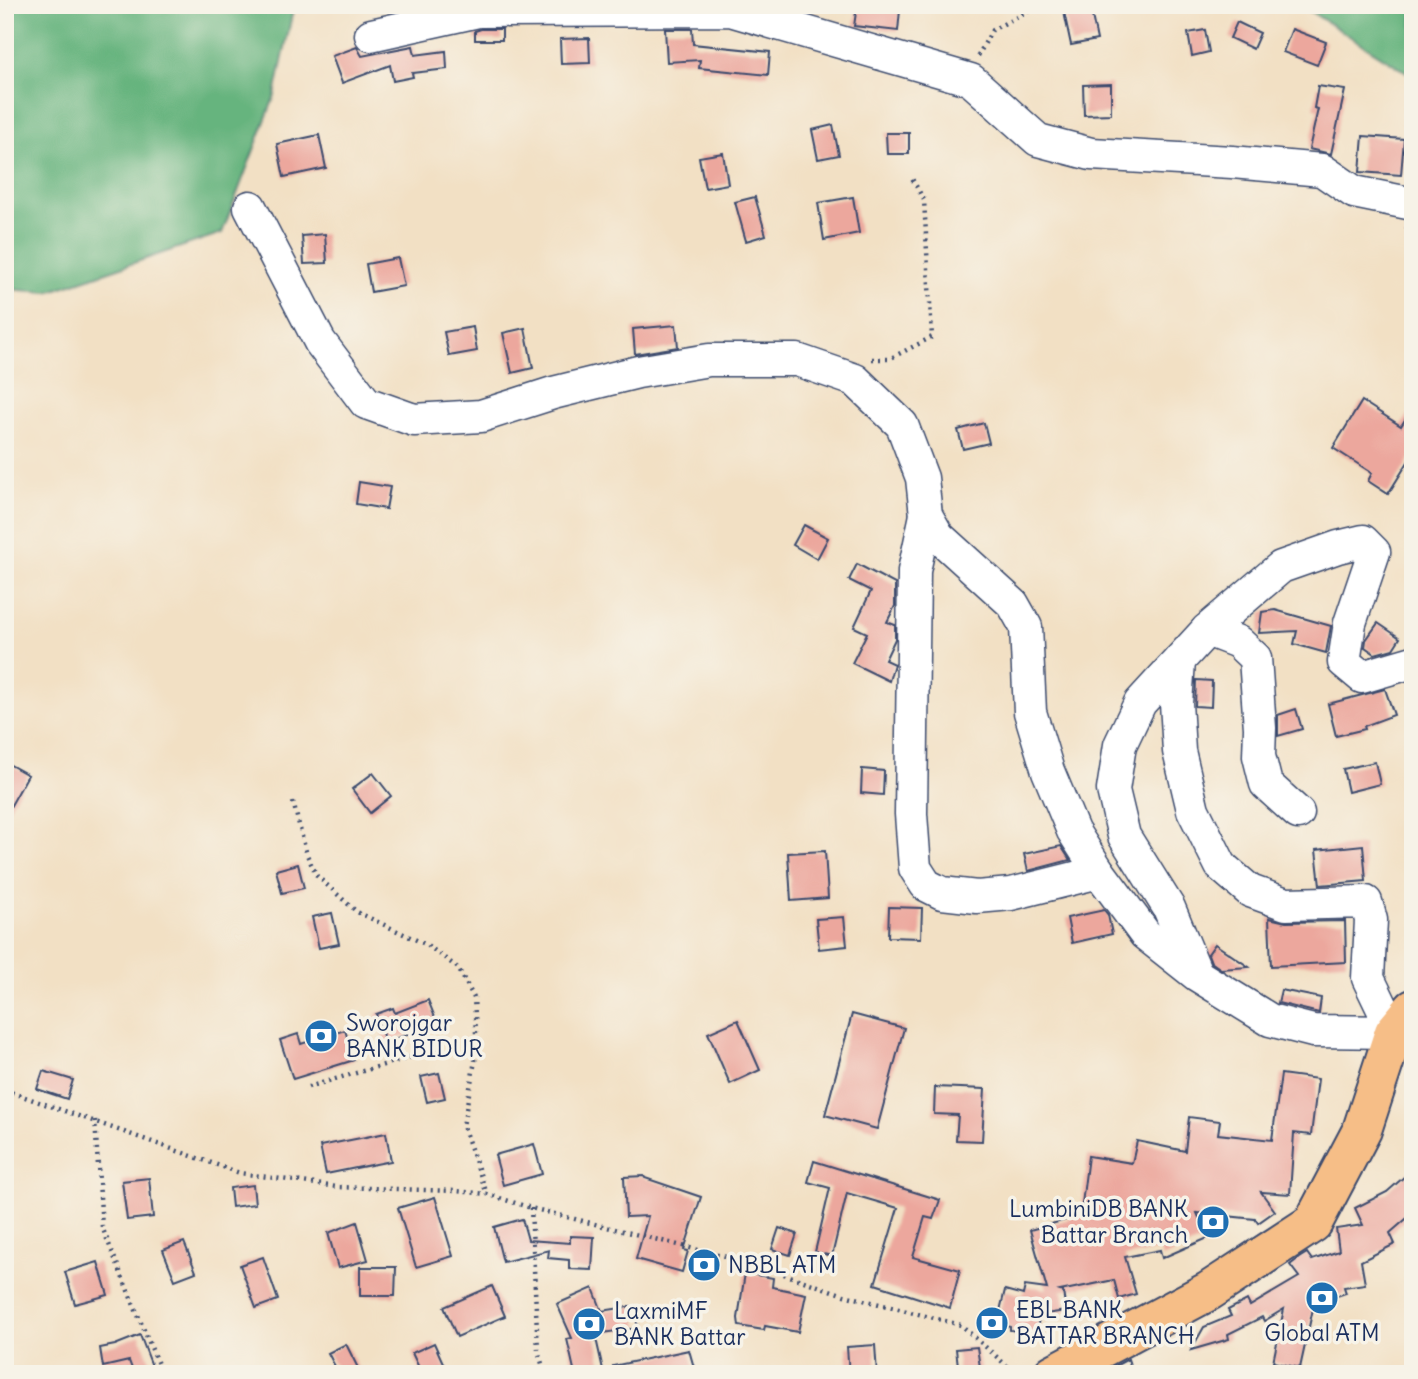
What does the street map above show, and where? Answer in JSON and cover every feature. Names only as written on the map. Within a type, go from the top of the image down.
[{"type":"main road","points":[[1056,1373],[1209,1291],[1313,1223],[1362,1130],[1403,1021]]},
{"type":"street","points":[[371,35],[479,11],[730,10],[971,80],[1038,140],[1091,155],[1232,162],[1322,170],[1354,192],[1412,204]]},
{"type":"street","points":[[250,207],[320,342],[366,403],[414,420],[481,416],[553,393],[638,372],[709,360],[797,360],[855,380],[902,425],[922,478],[926,515],[914,571],[911,814],[915,868],[926,886],[942,893],[977,897],[1010,894],[1099,872]]},
{"type":"street","points":[[926,515],[938,536],[1013,604],[1026,627],[1030,712],[1048,771],[1073,831],[1144,934],[1197,975],[1270,1020],[1313,1031],[1403,1021]]},
{"type":"street","points":[[1197,975],[1169,908],[1124,836],[1113,790],[1120,745],[1140,703],[1207,630],[1281,566],[1363,541],[1374,552],[1350,623],[1344,662],[1362,677],[1413,662]]},
{"type":"street","points":[[1207,630],[1238,642],[1255,658],[1260,728],[1259,757],[1266,784],[1298,813]]},
{"type":"street","points":[[1179,661],[1175,704],[1179,751],[1194,810],[1221,866],[1250,891],[1286,904],[1366,902],[1371,920],[1368,978],[1403,1021]]},
{"type":"path","points":[[971,80],[979,53],[992,30],[1040,5]]},
{"type":"path","points":[[863,359],[889,359],[932,337],[924,200],[911,177]]},
{"type":"path","points":[[1412,204],[1407,227],[1409,268],[1413,274]]},
{"type":"path","points":[[293,803],[307,855],[317,876],[357,912],[427,945],[458,968],[474,998],[477,1050],[463,1126],[487,1194]]},
{"type":"path","points":[[308,1087],[436,1051],[477,1050]]},
{"type":"path","points":[[5,1090],[240,1173],[337,1187],[487,1194],[531,1208],[758,1265],[844,1295],[961,1325],[1016,1374]]},
{"type":"path","points":[[95,1120],[102,1227],[162,1374]]},
{"type":"path","points":[[531,1208],[538,1350],[545,1374]]},
{"type":"green space","points":[[5,5],[294,5],[275,95],[222,233],[48,292],[5,289]]},
{"type":"green space","points":[[1300,5],[1413,5],[1413,76]]},
{"type":"building","points":[[857,5],[900,10],[898,31],[854,26]]},
{"type":"building","points":[[1090,6],[1097,40],[1071,45],[1064,12]]},
{"type":"building","points":[[1237,22],[1260,33],[1253,49],[1230,38]]},
{"type":"building","points":[[502,29],[502,40],[475,40],[475,31]]},
{"type":"building","points":[[665,29],[692,29],[693,44],[770,52],[768,75],[699,68],[700,60],[667,62]]},
{"type":"building","points":[[1292,29],[1326,42],[1317,65],[1283,52]]},
{"type":"building","points":[[1205,30],[1209,52],[1192,56],[1188,33]]},
{"type":"building","points":[[589,38],[590,63],[561,64],[560,39]]},
{"type":"building","points":[[413,46],[415,55],[446,51],[447,69],[412,73],[413,77],[393,81],[390,65],[342,83],[332,56],[357,47],[362,56]]},
{"type":"building","points":[[1111,84],[1111,114],[1084,115],[1083,85]]},
{"type":"building","points":[[1318,86],[1345,90],[1331,154],[1309,149],[1318,109],[1314,108]]},
{"type":"building","points":[[833,125],[839,155],[818,159],[812,130]]},
{"type":"building","points":[[886,133],[909,133],[909,154],[887,154]]},
{"type":"building","points":[[319,135],[326,168],[284,177],[277,144]]},
{"type":"building","points":[[1363,136],[1404,139],[1401,175],[1360,172]]},
{"type":"building","points":[[723,153],[728,184],[705,188],[699,157]]},
{"type":"building","points":[[755,197],[766,235],[746,241],[735,202]]},
{"type":"building","points":[[853,197],[859,233],[824,240],[818,203]]},
{"type":"building","points":[[325,234],[327,263],[304,264],[302,236]]},
{"type":"building","points":[[398,258],[404,286],[371,292],[366,264]]},
{"type":"building","points":[[676,325],[678,347],[635,354],[633,329]]},
{"type":"building","points":[[473,327],[477,351],[449,356],[444,332]]},
{"type":"building","points":[[525,328],[533,368],[512,373],[503,333]]},
{"type":"building","points":[[1362,401],[1401,426],[1413,407],[1413,454],[1388,494],[1368,481],[1372,473],[1333,448]]},
{"type":"building","points":[[984,423],[989,443],[963,449],[958,430]]},
{"type":"building","points":[[359,482],[390,487],[386,509],[356,504]]},
{"type":"building","points":[[804,525],[828,538],[817,559],[793,545]]},
{"type":"building","points":[[857,564],[895,584],[895,606],[887,622],[895,625],[895,639],[885,660],[894,664],[889,681],[852,663],[867,633],[854,627],[871,591],[849,580]]},
{"type":"building","points":[[1275,610],[1331,626],[1326,653],[1294,644],[1297,631],[1259,633],[1262,612]]},
{"type":"building","points":[[1378,623],[1400,638],[1393,649],[1375,654],[1365,647],[1366,640]]},
{"type":"building","points":[[1196,680],[1212,681],[1211,707],[1195,706]]},
{"type":"building","points":[[1385,689],[1394,715],[1364,726],[1365,729],[1336,736],[1328,704]]},
{"type":"building","points":[[1296,709],[1302,729],[1278,736],[1278,715]]},
{"type":"building","points":[[5,762],[28,775],[5,816]]},
{"type":"building","points":[[1375,762],[1380,784],[1348,792],[1343,769]]},
{"type":"building","points":[[862,769],[884,771],[883,795],[861,793]]},
{"type":"building","points":[[373,773],[391,796],[370,813],[352,789]]},
{"type":"building","points":[[1363,845],[1366,881],[1320,885],[1316,850]]},
{"type":"building","points":[[1061,846],[1070,860],[1028,871],[1024,854]]},
{"type":"building","points":[[825,851],[828,898],[791,901],[788,853]]},
{"type":"building","points":[[298,864],[304,888],[282,893],[276,870]]},
{"type":"building","points":[[889,907],[922,908],[921,938],[888,937]]},
{"type":"building","points":[[1104,910],[1108,915],[1112,934],[1072,943],[1067,918]]},
{"type":"building","points":[[332,913],[339,944],[319,948],[312,917]]},
{"type":"building","points":[[844,917],[847,946],[819,949],[816,919]]},
{"type":"building","points":[[1269,918],[1286,922],[1345,921],[1346,962],[1271,966]]},
{"type":"building","points":[[1215,944],[1249,967],[1221,969],[1211,962],[1208,954]]},
{"type":"building","points":[[1281,990],[1321,998],[1319,1013],[1278,1003]]},
{"type":"building","points":[[428,1000],[438,1025],[385,1042],[376,1014],[393,1008],[395,1013]]},
{"type":"building","points":[[852,1014],[904,1028],[877,1129],[825,1115]]},
{"type":"building","points":[[738,1020],[760,1070],[730,1084],[708,1033]]},
{"type":"building","points":[[345,1030],[354,1060],[293,1079],[280,1040],[298,1034],[301,1044]]},
{"type":"building","points":[[43,1071],[73,1080],[67,1099],[37,1089]]},
{"type":"building","points":[[439,1073],[445,1098],[427,1102],[421,1077]]},
{"type":"building","points":[[1281,1074],[1318,1079],[1311,1135],[1294,1133],[1290,1194],[1261,1192],[1275,1211],[1258,1223],[1255,1219],[1197,1213],[1208,1238],[1162,1258],[1160,1250],[1125,1257],[1136,1294],[1119,1299],[1114,1280],[1060,1291],[1063,1292],[1066,1311],[1039,1315],[1037,1334],[1010,1330],[1010,1327],[997,1323],[1005,1290],[1023,1295],[1025,1286],[1047,1289],[1030,1230],[1069,1219],[1069,1211],[1081,1212],[1088,1156],[1132,1163],[1137,1141],[1185,1151],[1189,1117],[1220,1121],[1218,1134],[1272,1140]]},
{"type":"building","points":[[935,1087],[985,1089],[982,1141],[956,1140],[958,1115],[934,1114]]},
{"type":"building","points":[[386,1133],[391,1161],[326,1174],[320,1146]]},
{"type":"building","points":[[534,1144],[542,1174],[503,1185],[495,1155]]},
{"type":"building","points":[[814,1161],[940,1200],[933,1219],[925,1217],[913,1257],[960,1270],[950,1308],[875,1284],[898,1208],[847,1193],[832,1256],[815,1252],[830,1188],[808,1182]]},
{"type":"building","points":[[1413,1169],[1413,1213],[1390,1233],[1395,1244],[1361,1261],[1365,1284],[1344,1287],[1346,1293],[1314,1304],[1300,1368],[1273,1362],[1284,1309],[1264,1321],[1262,1317],[1228,1334],[1229,1339],[1191,1350],[1204,1327],[1231,1316],[1228,1310],[1247,1300],[1250,1306],[1299,1277],[1290,1265],[1299,1258],[1307,1253],[1312,1260],[1339,1251],[1336,1229],[1363,1225],[1355,1208],[1387,1192]]},
{"type":"building","points":[[644,1176],[701,1197],[684,1250],[688,1251],[682,1272],[636,1259],[648,1216],[626,1217],[624,1177]]},
{"type":"building","points":[[149,1178],[153,1217],[127,1220],[122,1181]]},
{"type":"building","points":[[253,1185],[255,1204],[232,1207],[230,1188]]},
{"type":"building","points":[[435,1197],[453,1256],[416,1267],[398,1208]]},
{"type":"building","points":[[522,1219],[528,1240],[570,1243],[570,1236],[594,1237],[592,1270],[569,1269],[569,1260],[548,1258],[549,1250],[503,1262],[494,1227]]},
{"type":"building","points":[[357,1222],[368,1260],[338,1268],[328,1233]]},
{"type":"building","points":[[779,1228],[797,1234],[790,1255],[772,1249]]},
{"type":"building","points":[[184,1242],[196,1272],[175,1280],[163,1250]]},
{"type":"building","points":[[263,1257],[278,1300],[256,1308],[240,1265]]},
{"type":"building","points":[[98,1262],[108,1295],[75,1304],[65,1272]]},
{"type":"building","points":[[360,1267],[396,1267],[395,1296],[360,1296]]},
{"type":"building","points":[[745,1273],[773,1278],[772,1287],[806,1294],[798,1332],[765,1326],[764,1330],[739,1326]]},
{"type":"building","points":[[492,1286],[505,1316],[457,1337],[444,1307]]},
{"type":"building","points":[[593,1288],[602,1311],[634,1306],[638,1328],[595,1334],[604,1374],[575,1374],[567,1339],[572,1338],[557,1304]]},
{"type":"building","points":[[140,1335],[155,1374],[134,1374],[129,1361],[103,1367],[100,1348]]},
{"type":"building","points":[[434,1343],[448,1374],[422,1374],[412,1353]]},
{"type":"building","points":[[346,1344],[361,1374],[339,1374],[328,1353]]},
{"type":"building","points":[[875,1345],[877,1374],[849,1374],[847,1347]]},
{"type":"building","points":[[977,1347],[981,1374],[959,1374],[956,1349]]},
{"type":"building","points":[[689,1350],[695,1371],[685,1374],[614,1374],[613,1366]]},
{"type":"building","points":[[1128,1359],[1133,1374],[1100,1374]]},
{"type":"place","name":"Sworojgar BANK BIDUR","points":[[321,1036]]},
{"type":"place","name":"LumbiniDB BANK Battar Branch","points":[[1213,1222]]},
{"type":"place","name":"NBBL ATM","points":[[704,1265]]},
{"type":"place","name":"Global ATM","points":[[1322,1298]]},
{"type":"place","name":"EBL BANK BATTAR BRANCH","points":[[992,1323]]},
{"type":"place","name":"LaxmiMF BANK Battar","points":[[589,1324]]}]
